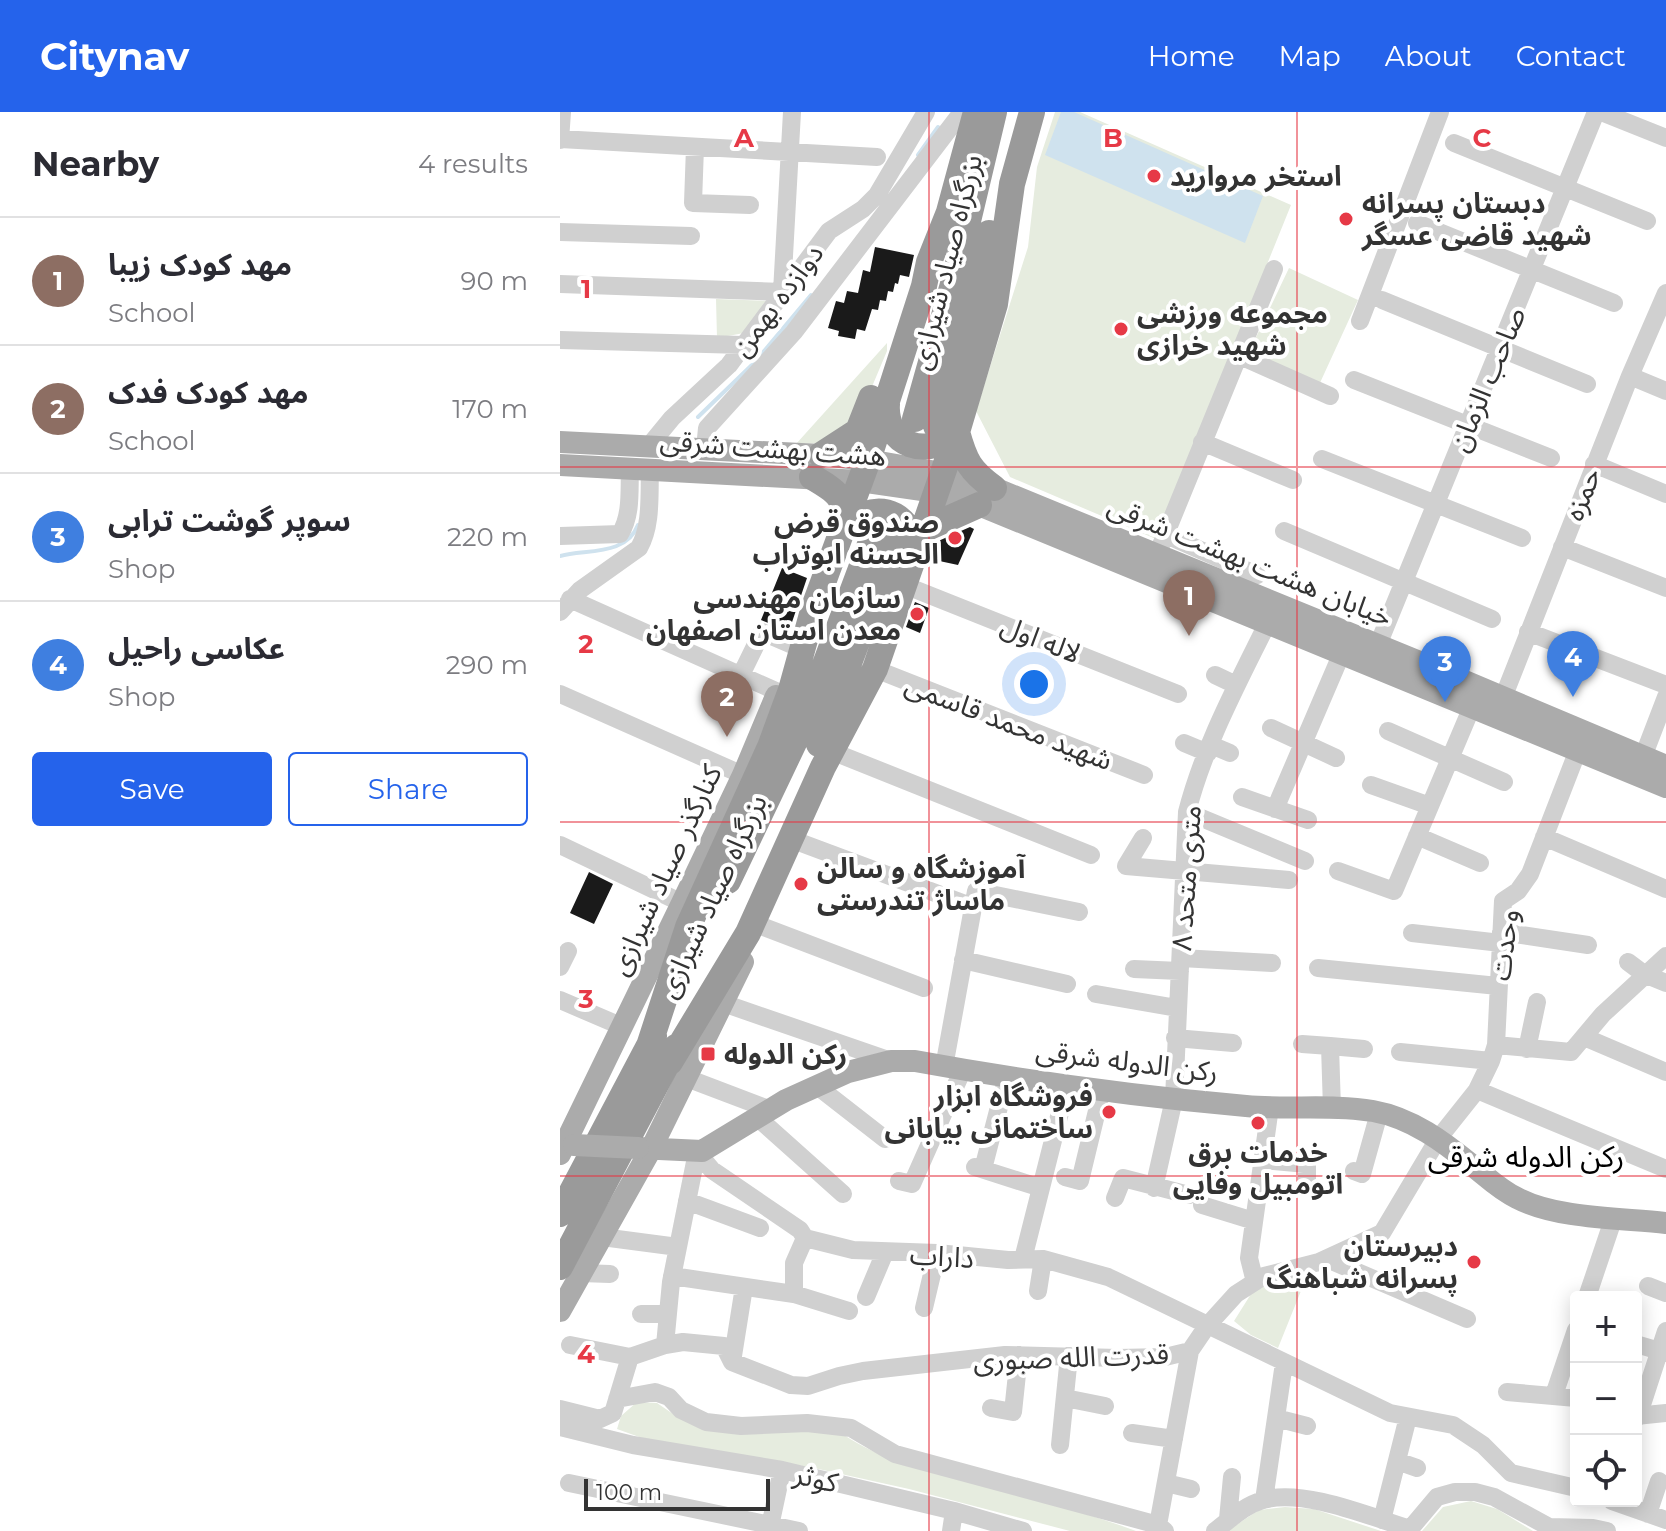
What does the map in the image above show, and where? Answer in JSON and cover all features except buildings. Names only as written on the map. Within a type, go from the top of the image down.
[{"type":"highway","points":[[667,1063],[688,927],[770,747],[791,690],[814,607],[844,530],[929,262],[949,212],[976,112]]},
{"type":"highway","name":"بزرگراه صیاد شیرازی","points":[[936,426],[953,284],[994,112]]},
{"type":"highway","name":"بزرگراه صیاد شیرازی","points":[[936,426],[977,288],[1016,112]]},
{"type":"highway","points":[[667,1063],[748,933],[823,767],[875,669],[904,585],[902,537],[939,482],[936,426],[995,304],[1012,184],[1032,112]]},
{"type":"highway","points":[[844,530],[842,500],[827,486],[816,466],[858,431],[887,357],[905,343]]},
{"type":"highway","points":[[887,400],[886,413],[890,426],[898,437],[909,444],[921,448],[947,442],[936,426]]},
{"type":"highway","points":[[902,537],[986,497],[975,474],[936,426]]},
{"type":"highway","points":[[844,530],[853,520],[866,513],[880,511],[894,515],[905,523],[913,535],[902,537]]},
{"type":"highway","name":"بزرگراه صیاد شیرازی","points":[[571,1270],[824,733],[902,537]]},
{"type":"highway","name":"بزرگراه صیاد شیرازی","points":[[560,1214],[667,1063]]},
{"type":"main road","points":[[929,262],[962,112]]},
{"type":"main road","points":[[995,304],[1020,188],[1044,112]]},
{"type":"main road","name":"هشت بهشت شرقی","points":[[560,442],[705,449],[939,482],[986,497]]},
{"type":"main road","name":"هشت بهشت شرقی","points":[[560,465],[640,469],[816,466]]},
{"type":"main road","name":"خیابان هشت بهشت شرقی","points":[[986,497],[1160,544],[1378,645],[1666,766]]},
{"type":"main road","name":"خیابان هشت بهشت شرقی","points":[[986,497],[1267,624],[1666,787]]},
{"type":"main road","name":"کنارگذر صیاد شیرازی","points":[[565,1147],[743,775],[814,607]]},
{"type":"main road","points":[[1407,682],[1417,661]]},
{"type":"main road","points":[[560,1311],[571,1270],[602,1237],[644,1149],[667,1063],[723,1003],[761,926],[796,841],[841,755],[875,669]]},
{"type":"main road","name":"رکن الدوله شرقی","points":[[697,1152],[817,1086],[848,1072],[891,1061],[1174,1099],[1379,1113],[1427,1131],[1498,1188],[1521,1200],[1551,1209],[1666,1223]]},
{"type":"main road","points":[[565,1147],[697,1152]]},
{"type":"street","points":[[562,112],[560,139],[877,157]]},
{"type":"street","points":[[560,284],[782,292],[792,112]]},
{"type":"street","name":"دوازده بهمن","points":[[649,446],[672,418],[717,378],[829,231],[863,209],[877,195],[926,112]]},
{"type":"street","name":"دوازده بهمن","points":[[705,449],[707,428],[822,298],[962,112]]},
{"type":"street","points":[[1360,321],[1440,112]]},
{"type":"street","points":[[1599,112],[1666,138]]},
{"type":"street","name":"صاحب الزمان","points":[[1378,645],[1599,112]]},
{"type":"street","points":[[1454,143],[1647,221]]},
{"type":"street","points":[[695,147],[693,203],[750,205]]},
{"type":"street","points":[[1417,223],[1614,303]]},
{"type":"street","points":[[560,232],[691,236]]},
{"type":"street","points":[[1257,575],[1160,544],[1274,269]]},
{"type":"street","name":"حمزه","points":[[1503,698],[1594,464],[1666,295]]},
{"type":"street","points":[[1382,300],[1587,384]]},
{"type":"street","points":[[560,340],[743,345]]},
{"type":"street","points":[[1238,355],[1330,396]]},
{"type":"street","points":[[1630,376],[1666,391]]},
{"type":"street","points":[[1354,380],[1551,458]]},
{"type":"street","points":[[1202,442],[1293,480]]},
{"type":"street","points":[[1322,459],[1522,538]]},
{"type":"street","points":[[1594,464],[1666,494]]},
{"type":"street","points":[[560,536],[620,534],[626,526],[640,469]]},
{"type":"street","points":[[565,605],[639,548],[645,538],[648,517],[640,469]]},
{"type":"street","points":[[1284,531],[1492,619]]},
{"type":"street","points":[[1562,547],[1666,588]]},
{"type":"street","name":"لاله اول","points":[[904,585],[1178,694]]},
{"type":"street","points":[[565,605],[778,692]]},
{"type":"street","name":"۸ متری متحد","points":[[1154,1188],[1174,1099],[1187,812],[1195,782],[1223,711],[1243,684],[1267,624]]},
{"type":"street","points":[[741,675],[762,632],[797,647]]},
{"type":"street","points":[[1528,632],[1666,685]]},
{"type":"street","points":[[1275,809],[1341,655]]},
{"type":"street","name":"شهید محمد قاسمی","points":[[875,669],[1144,775]]},
{"type":"street","points":[[1215,675],[1243,684]]},
{"type":"street","points":[[560,694],[743,775]]},
{"type":"street","points":[[1643,757],[1666,697]]},
{"type":"street","points":[[1338,871],[1394,891],[1471,709]]},
{"type":"street","points":[[1271,728],[1336,758]]},
{"type":"street","points":[[1388,731],[1504,782]]},
{"type":"street","points":[[1184,743],[1230,753]]},
{"type":"street","name":"وحدت","points":[[1438,1139],[1477,1090],[1494,1053],[1503,901],[1518,891],[1530,874],[1578,750]]},
{"type":"street","points":[[841,755],[1091,855]]},
{"type":"street","points":[[1371,785],[1430,806]]},
{"type":"street","points":[[1242,797],[1308,820]]},
{"type":"street","points":[[1187,812],[1305,861]]},
{"type":"street","points":[[1417,836],[1480,863]]},
{"type":"street","points":[[1544,837],[1666,889]]},
{"type":"street","points":[[1143,838],[1126,866],[1289,880]]},
{"type":"street","points":[[796,841],[973,907]]},
{"type":"street","points":[[560,845],[682,903]]},
{"type":"street","points":[[899,1181],[912,1184],[953,1068],[963,960],[976,891],[1079,912]]},
{"type":"street","points":[[761,926],[924,988]]},
{"type":"street","points":[[1412,933],[1588,945]]},
{"type":"street","points":[[1400,1052],[1494,1053],[1527,1049],[1571,1052],[1603,1014],[1666,956]]},
{"type":"street","points":[[963,960],[1067,984]]},
{"type":"street","points":[[1628,962],[1644,974],[1666,983]]},
{"type":"street","points":[[1134,969],[1180,964],[1272,963]]},
{"type":"street","points":[[1318,968],[1498,986]]},
{"type":"street","points":[[1096,994],[1177,1008]]},
{"type":"street","points":[[560,1000],[623,1027]]},
{"type":"street","points":[[1527,1049],[1537,1002]]},
{"type":"street","points":[[723,1003],[891,1061]]},
{"type":"street","points":[[1584,1037],[1666,1072]]},
{"type":"street","points":[[1175,1038],[1233,1043]]},
{"type":"street","points":[[1302,1044],[1364,1049]]},
{"type":"street","points":[[1330,1046],[1332,1109]]},
{"type":"street","points":[[667,1063],[765,1114],[843,1194]]},
{"type":"street","points":[[1007,1076],[977,1168],[1041,1188]]},
{"type":"street","points":[[1004,1279],[1016,1260],[1041,1188],[1067,1085]]},
{"type":"street","points":[[817,1086],[885,1139]]},
{"type":"street","points":[[1065,1177],[1080,1181],[1102,1090]]},
{"type":"street","points":[[1477,1090],[1666,1169]]},
{"type":"street","points":[[1255,1282],[1249,1258],[1270,1107]]},
{"type":"street","points":[[1354,1171],[1362,1174],[1379,1113]]},
{"type":"street","name":"قدرت الله صبوری","points":[[630,1357],[683,1342],[724,1346],[732,1362],[791,1385],[808,1386],[863,1371],[1019,1355],[1165,1357],[1190,1351],[1207,1326],[1236,1294],[1264,1276],[1327,1259],[1382,1233],[1438,1139]]},
{"type":"street","points":[[665,1345],[672,1276],[697,1152]]},
{"type":"street","name":"داراب","points":[[697,1152],[712,1170],[800,1230],[805,1238],[853,1250],[1043,1259],[1108,1277],[1390,1413],[1453,1425],[1483,1445],[1511,1473],[1570,1487]]},
{"type":"street","points":[[1263,1160],[1307,1164],[1307,1188]]},
{"type":"street","points":[[1115,1198],[1123,1178],[1254,1221]]},
{"type":"street","points":[[687,1201],[760,1228]]},
{"type":"street","points":[[1589,1291],[1614,1217]]},
{"type":"street","points":[[602,1237],[678,1247]]},
{"type":"street","points":[[794,1294],[794,1263],[805,1238]]},
{"type":"street","points":[[866,1297],[885,1252]]},
{"type":"street","points":[[924,1308],[937,1253]]},
{"type":"street","points":[[1038,1291],[1043,1259]]},
{"type":"street","points":[[1327,1259],[1467,1319]]},
{"type":"street","points":[[571,1270],[610,1274]]},
{"type":"street","points":[[672,1276],[794,1294],[849,1311]]},
{"type":"street","points":[[732,1362],[744,1287]]},
{"type":"street","points":[[641,1314],[668,1314]]},
{"type":"street","points":[[1642,1404],[1663,1352],[1666,1331]]},
{"type":"street","points":[[560,1409],[600,1419],[613,1413],[630,1357],[570,1345]]},
{"type":"street","points":[[1642,1346],[1663,1352]]},
{"type":"street","points":[[1554,1395],[1570,1348]]},
{"type":"street","points":[[617,1399],[655,1392],[669,1397],[681,1410],[706,1422],[741,1426],[807,1423],[851,1428],[895,1454],[1162,1528],[1166,1483],[1190,1351]]},
{"type":"street","points":[[991,1408],[1013,1412],[1019,1355]]},
{"type":"street","points":[[1060,1445],[1069,1356]]},
{"type":"street","points":[[1264,1500],[1284,1363]]},
{"type":"street","points":[[1507,1392],[1570,1397]]},
{"type":"street","points":[[1065,1398],[1105,1406]]},
{"type":"street","points":[[1642,1416],[1666,1413]]},
{"type":"street","points":[[1382,1520],[1408,1417]]},
{"type":"street","points":[[1276,1418],[1307,1426]]},
{"type":"street","name":"کوثر","points":[[560,1427],[633,1445],[782,1470],[954,1511],[1020,1531]]},
{"type":"street","points":[[1132,1433],[1174,1439]]},
{"type":"street","points":[[1397,1461],[1417,1468]]},
{"type":"street","points":[[770,1528],[782,1470]]},
{"type":"street","points":[[1222,1525],[1232,1477]]},
{"type":"street","points":[[1648,1514],[1659,1481]]},
{"type":"street","points":[[569,1483],[705,1522],[799,1531]]},
{"type":"street","points":[[1166,1483],[1191,1489]]},
{"type":"street","points":[[1222,1525],[1233,1514],[1264,1500],[1298,1498],[1410,1529],[1437,1497],[1455,1492],[1475,1492],[1494,1497],[1549,1527],[1607,1531]]},
{"type":"street","points":[[1629,1507],[1666,1520]]},
{"type":"street","points":[[951,1531],[954,1511]]},
{"type":"shaded area","name":"مجموعه ورزشی شهید خرازی","points":[[1055,112],[1080,112],[1291,205],[1156,539],[1010,477],[976,411],[1028,247],[1037,167]]},
{"type":"shaded area","points":[[1289,268],[1358,300],[1319,385],[1249,352]]},
{"type":"shaded area","points":[[716,299],[770,301],[744,333],[717,338]]},
{"type":"shaded area","points":[[887,343],[887,351],[855,427],[829,443],[796,444]]},
{"type":"shaded area","points":[[1309,1271],[1278,1348],[1251,1335],[1234,1321],[1256,1286]]},
{"type":"shaded area","points":[[637,1402],[657,1403],[679,1418],[844,1435],[872,1451],[902,1462],[1136,1531],[1070,1531],[814,1468],[642,1438],[617,1429],[621,1416]]},
{"type":"shaded area","points":[[1471,1501],[1497,1509],[1533,1531],[1422,1531],[1443,1507]]},
{"type":"shaded area","points":[[1285,1507],[1314,1509],[1381,1531],[1227,1531],[1259,1510]]},
{"type":"water","name":"استخر مروارید","points":[[1061,112],[1074,112],[1263,196],[1245,243],[1045,155]]},
{"type":"waterway","points":[[918,155],[938,127]]},
{"type":"waterway","points":[[698,417],[755,362],[811,295]]},
{"type":"waterway","points":[[560,556],[615,547],[625,542],[638,525]]},
{"type":"place","name":"استخر مروارید","points":[[1154,176]]},
{"type":"place","name":"دبستان پسرانه شهید قاضی عسگر","points":[[1346,219]]},
{"type":"place","name":"مجموعه ورزشی شهید خرازی","points":[[1121,329]]},
{"type":"place","name":"صندوق قرض الحسنه ابوتراب","points":[[955,538]]},
{"type":"place","name":"سازمان مهندسی معدن استان اصفهان","points":[[917,614]]},
{"type":"place","name":"مهد کودک زیبا","points":[[1189,636]]},
{"type":"place","name":"عکاسی راحیل","points":[[1573,697]]},
{"type":"place","name":"سوپر گوشت ترابی","points":[[1445,702]]},
{"type":"place","name":"مهد کودک فدک","points":[[727,737]]},
{"type":"place","name":"آموزشگاه و سالن ماساژ تندرستی","points":[[801,884]]},
{"type":"place","name":"رکن الدوله","points":[[708,1054]]},
{"type":"place","name":"فروشگاه ابزار ساختمانی بیابانی","points":[[1109,1112]]},
{"type":"place","name":"خدمات برق اتومبیل وفایی","points":[[1258,1123]]},
{"type":"place","name":"دبیرستان پسرانه شباهنگ","points":[[1474,1262]]},
{"type":"district","name":"رکن الدوله شرقی","points":[[1526,1157]]}]
